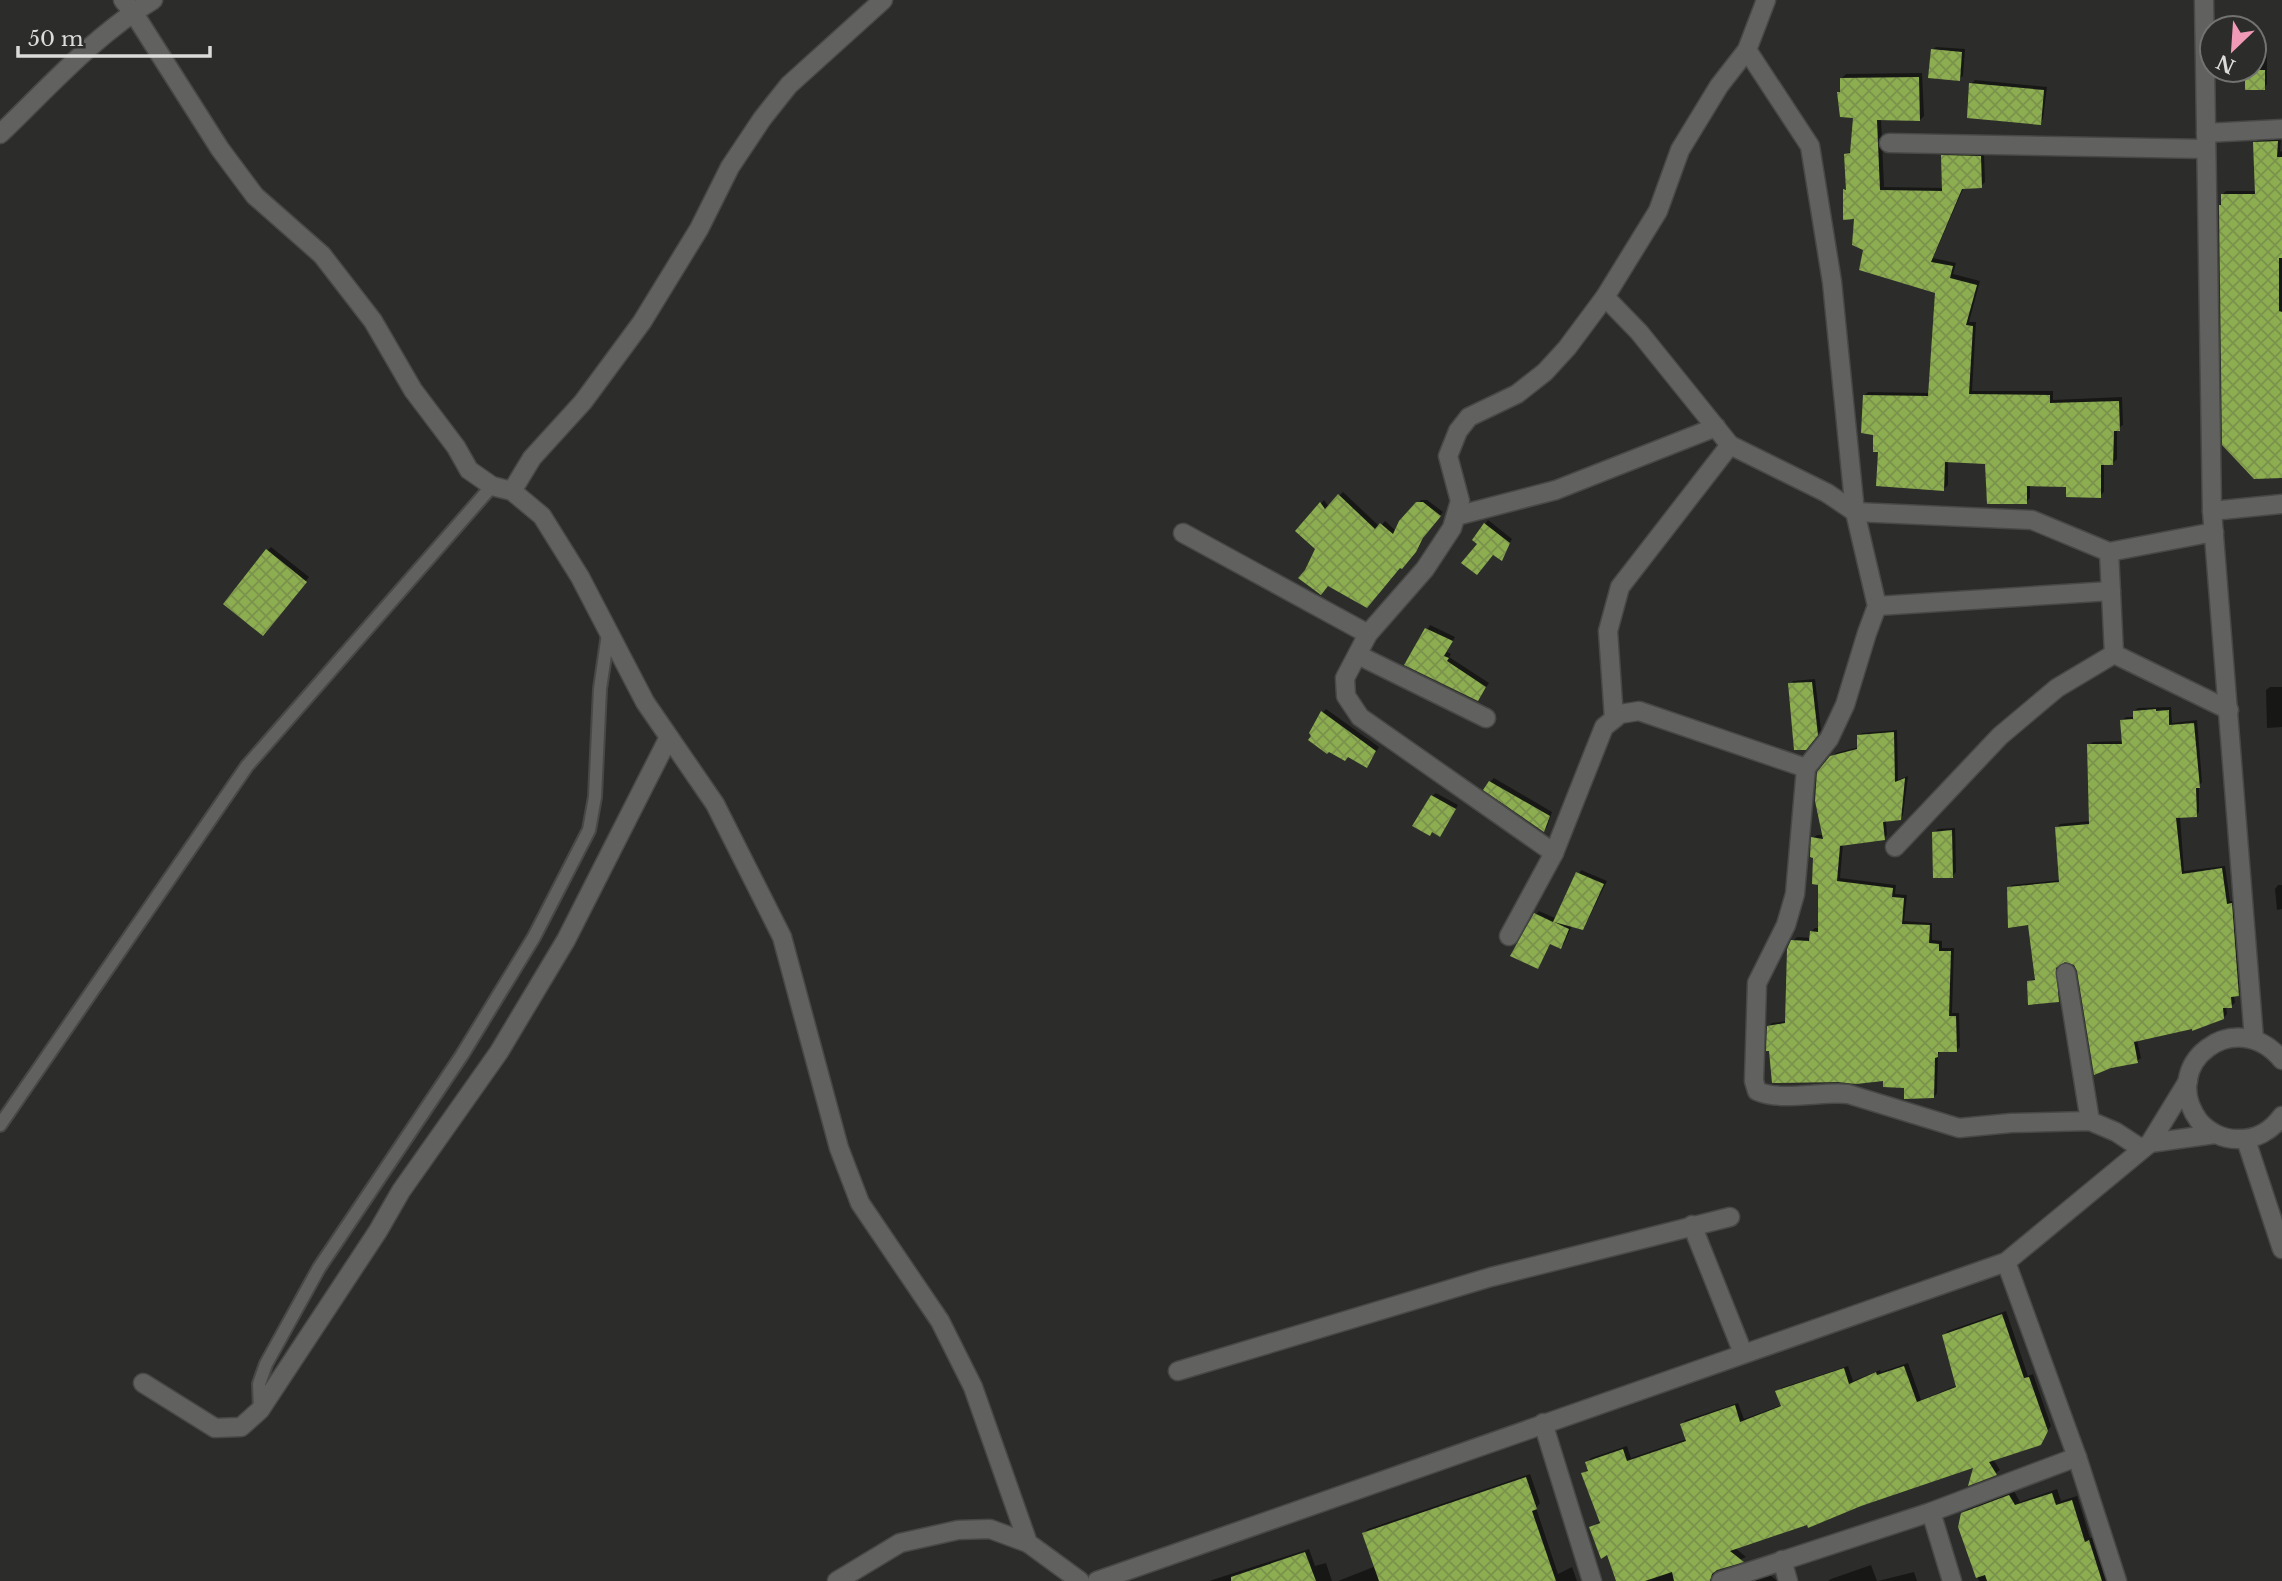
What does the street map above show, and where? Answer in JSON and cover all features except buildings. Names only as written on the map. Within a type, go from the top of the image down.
[{"type":"street","points":[[0,134],[78,60],[128,6],[153,0]]},
{"type":"street","points":[[512,491],[532,458],[583,402],[642,322],[699,229],[730,167],[762,119],[789,85],[883,0]]},
{"type":"street","points":[[1554,853],[1360,717],[1346,696],[1345,678],[1368,634],[1425,569],[1452,528],[1460,501],[1448,456],[1458,431],[1469,416],[1517,394],[1545,372],[1567,348],[1605,297],[1658,211],[1680,150],[1719,86],[1747,50],[1766,0]]},
{"type":"street","points":[[2204,0],[2212,511],[2254,1039]]},
{"type":"street","points":[[128,6],[213,139],[255,196],[322,255],[373,321],[413,390],[456,447],[469,470],[492,486],[512,491],[542,516],[580,577],[645,702],[715,804],[782,937],[839,1147],[860,1203],[946,1332],[973,1387],[1028,1543]]},
{"type":"street","points":[[1747,50],[1810,146],[1832,282],[1855,512],[1877,606],[1845,705],[1829,739],[1806,768],[1795,894],[1786,925],[1757,983],[1754,1081],[1757,1091],[1767,1095],[1832,1092],[1848,1094],[1959,1128],[2011,1123],[2090,1121],[2146,1146],[2215,1134]]},
{"type":"street","points":[[1889,143],[2206,141],[2282,129]]},
{"type":"street","points":[[1605,297],[1639,332],[1730,445],[1827,493],[1855,512],[2032,520],[2109,552],[2214,532]]},
{"type":"street","points":[[1456,516],[1556,490],[1716,427]]},
{"type":"street","points":[[1614,719],[1608,631],[1620,587],[1730,445]]},
{"type":"street","points":[[2212,511],[2282,504]]},
{"type":"street","points":[[1183,533],[1368,634]]},
{"type":"street","points":[[2109,552],[2114,654]]},
{"type":"street","points":[[1877,606],[2111,591]]},
{"type":"street","points":[[2114,654],[2229,710]]},
{"type":"street","points":[[1895,847],[2000,736],[2057,688],[2114,654]]},
{"type":"street","points":[[1357,655],[1486,718]]},
{"type":"street","points":[[1509,936],[1554,853],[1604,727],[1620,714],[1639,711],[1806,768]]},
{"type":"street","points":[[144,1383],[215,1428],[241,1427],[260,1409],[378,1231],[401,1191],[499,1052],[566,940],[669,737]]},
{"type":"street","points":[[2066,972],[2090,1121]]},
{"type":"street","points":[[1097,1581],[2006,1262],[2146,1146],[2188,1081],[2197,1059],[2213,1044],[2225,1038],[2254,1039],[2269,1047],[2282,1060]]},
{"type":"street","points":[[2188,1081],[2188,1097],[2193,1112],[2203,1125],[2215,1134],[2246,1140],[2263,1134],[2277,1124],[2282,1116]]},
{"type":"street","points":[[2246,1140],[2282,1249]]},
{"type":"street","points":[[1178,1371],[1491,1277],[1730,1217]]},
{"type":"street","points":[[1692,1225],[1744,1353]]},
{"type":"street","points":[[2006,1262],[2077,1457],[2118,1581]]},
{"type":"street","points":[[1543,1423],[1591,1581]]},
{"type":"street","points":[[1721,1581],[1931,1512],[2077,1457]]},
{"type":"street","points":[[1931,1512],[1952,1581]]},
{"type":"street","points":[[837,1581],[900,1543],[958,1530],[989,1529],[1028,1543],[1080,1581]]},
{"type":"street","points":[[1782,1560],[1788,1581]]},
{"type":"lane","points":[[0,1125],[247,766],[492,486]]},
{"type":"lane","points":[[260,1409],[259,1384],[266,1364],[319,1268],[462,1055],[534,937],[589,830],[595,797],[600,689],[608,634]]}]
